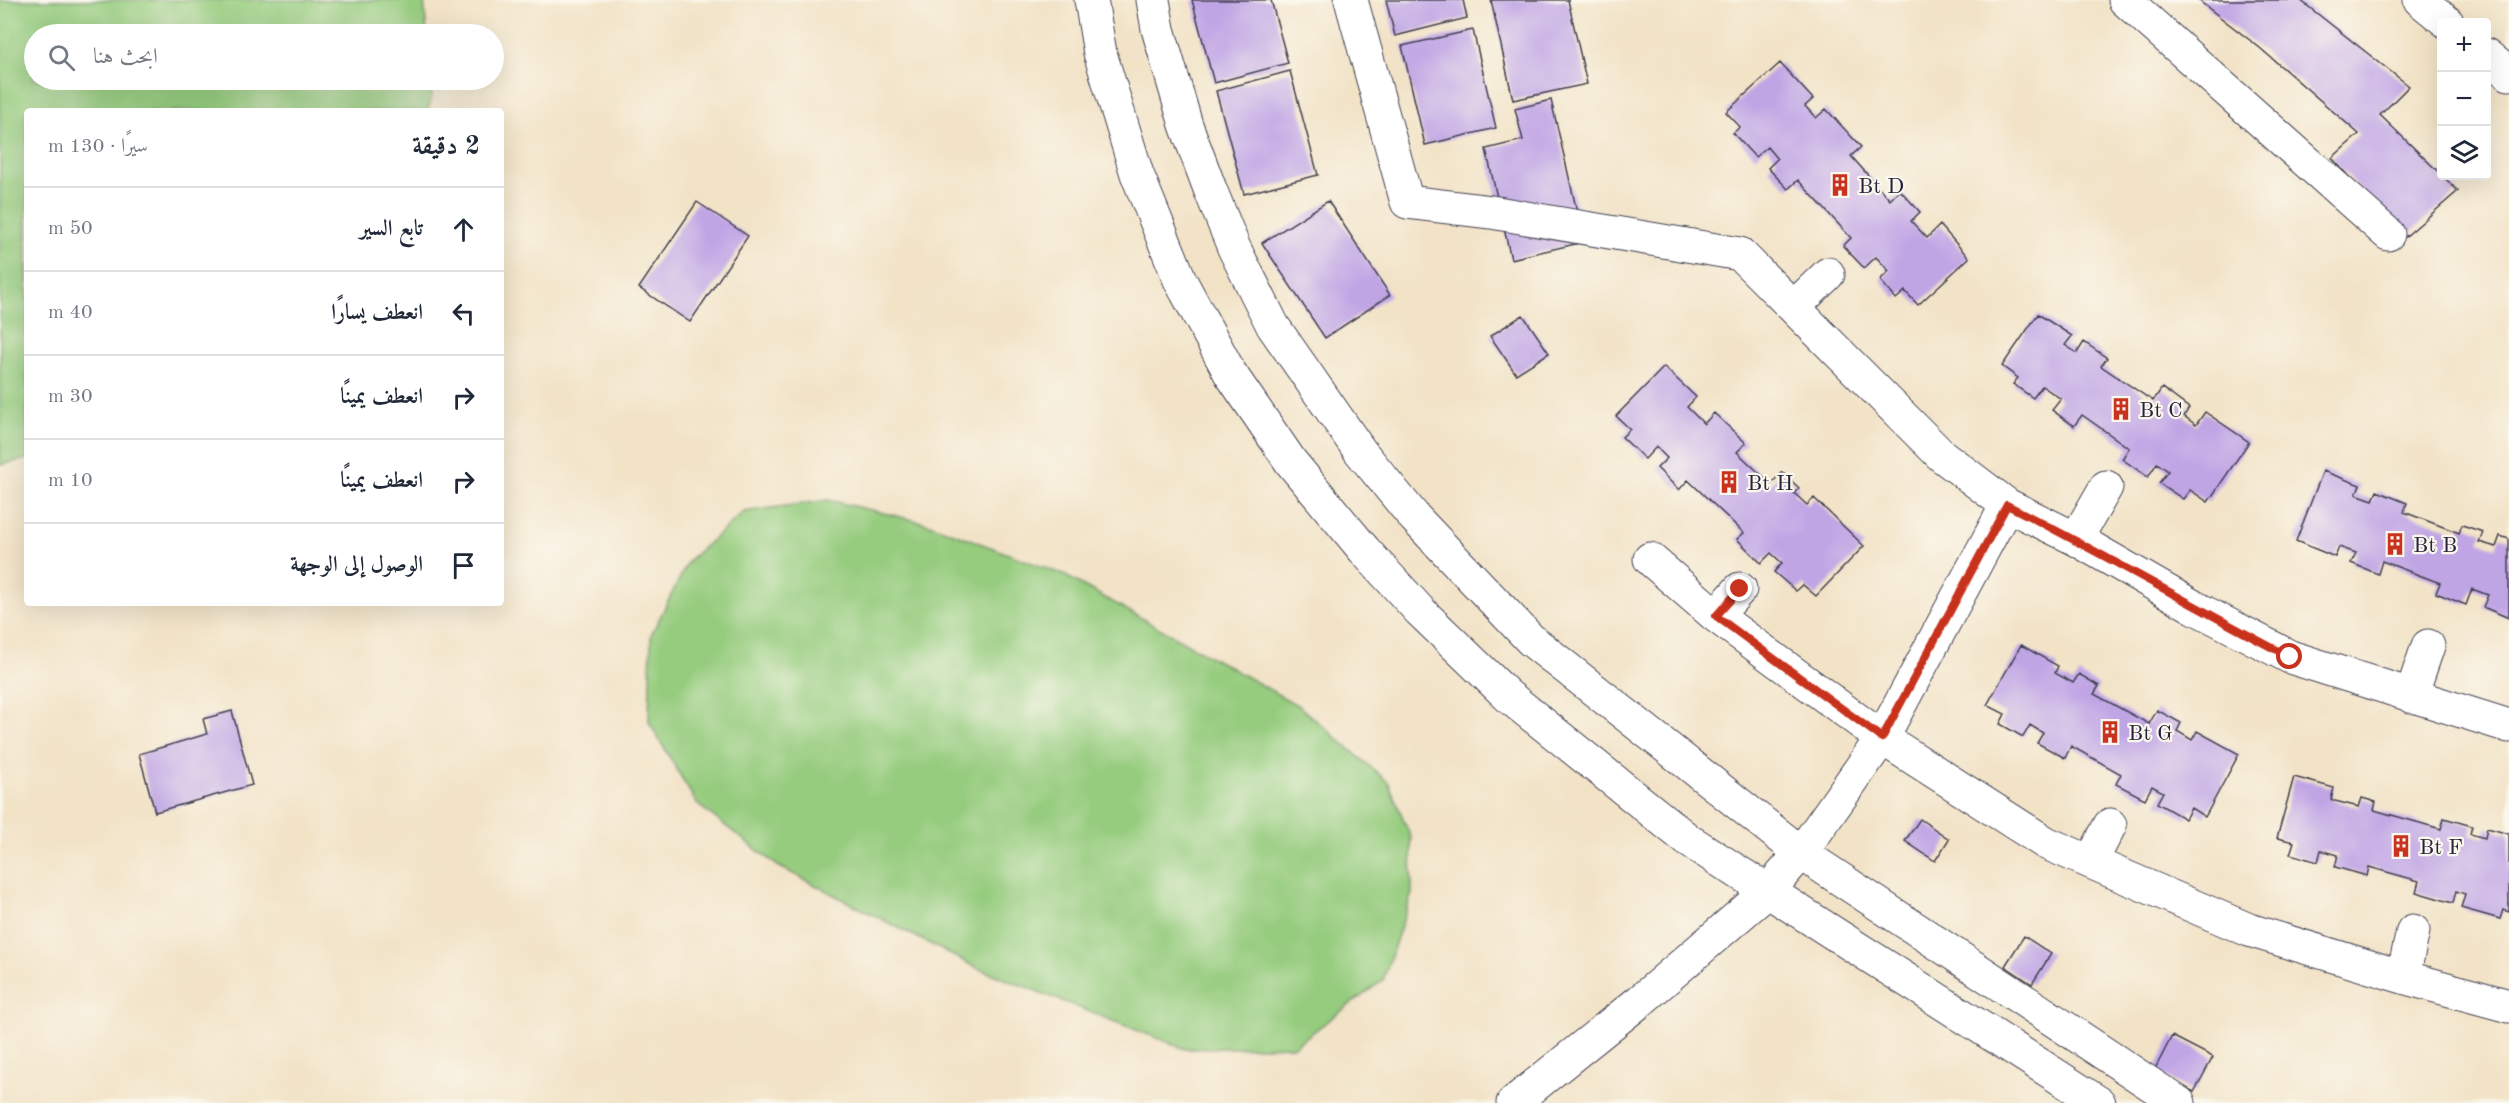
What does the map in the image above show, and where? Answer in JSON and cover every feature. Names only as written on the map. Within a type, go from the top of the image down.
[{"type":"street","points":[[1091,0],[1100,53],[1137,174],[1180,280],[1230,373],[1291,462],[1389,577],[1508,696],[1688,840],[2099,1103]]},
{"type":"street","points":[[1153,0],[1158,28],[1186,125],[1234,248],[1273,326],[1360,451],[1415,518],[1531,640],[1801,853],[2179,1103]]},
{"type":"street","points":[[1351,0],[1407,202],[1491,212],[1740,254],[1941,455],[2007,505],[2076,539],[2194,607],[2290,657],[2509,726]]},
{"type":"street","points":[[2125,0],[2388,234]]},
{"type":"street","points":[[2420,0],[2442,18]]},
{"type":"street","points":[[2491,58],[2509,74]]},
{"type":"street","points":[[1794,308],[1828,274]]},
{"type":"street","points":[[2076,539],[2106,488]]},
{"type":"street","points":[[1513,1103],[1640,1001],[1768,891],[1801,853],[1882,738],[2007,505]]},
{"type":"street","points":[[1650,559],[1716,616],[1882,738],[2046,843],[2249,930],[2403,977],[2509,1006]]},
{"type":"street","points":[[1716,616],[1740,589]]},
{"type":"street","points":[[2411,696],[2428,646]]},
{"type":"street","points":[[2091,862],[2110,825]]},
{"type":"street","points":[[2403,977],[2413,931]]},
{"type":"green space","points":[[0,0],[424,0],[426,24],[24,24],[24,90],[431,90],[432,98],[428,108],[24,108],[24,460],[0,465]]},
{"type":"green space","points":[[828,500],[930,524],[1064,575],[1299,706],[1388,782],[1411,838],[1412,893],[1383,980],[1294,1046],[1185,1049],[977,968],[778,866],[697,804],[649,722],[651,635],[689,560],[744,512]]},
{"type":"building","points":[[1192,0],[1271,0],[1288,63],[1214,83]]},
{"type":"building","points":[[1386,0],[1463,0],[1467,18],[1395,36]]},
{"type":"building","points":[[1491,0],[1568,0],[1587,84],[1513,100]]},
{"type":"building","points":[[2198,0],[2300,0],[2409,86],[2380,115],[2437,171],[2437,180],[2447,180],[2458,191],[2404,238],[2332,158],[2359,134],[2260,48]]},
{"type":"building","points":[[1473,30],[1496,128],[1425,145],[1402,46]]},
{"type":"building","name":"Bt D","points":[[1780,63],[1813,99],[1805,106],[1816,118],[1826,109],[1861,147],[1851,156],[1890,200],[1900,190],[1920,212],[1911,221],[1927,238],[1940,225],[1969,258],[1918,305],[1905,291],[1896,299],[1880,280],[1889,271],[1876,257],[1864,268],[1843,246],[1851,238],[1798,180],[1788,189],[1768,168],[1777,159],[1767,147],[1755,157],[1733,133],[1740,127],[1726,112]]},
{"type":"building","points":[[1290,71],[1318,175],[1244,194],[1216,91]]},
{"type":"building","points":[[1551,100],[1584,242],[1511,259],[1486,149],[1523,140],[1515,109]]},
{"type":"building","points":[[1328,201],[1390,295],[1325,338],[1262,243]]},
{"type":"building","points":[[697,202],[748,236],[690,322],[639,288]]},
{"type":"building","name":"Bt C","points":[[2038,314],[2072,336],[2065,345],[2077,353],[2084,342],[2107,358],[2101,366],[2153,401],[2162,388],[2189,408],[2184,416],[2196,425],[2205,412],[2249,442],[2208,502],[2190,490],[2183,499],[2159,483],[2168,471],[2157,463],[2148,477],[2122,459],[2129,448],[2082,415],[2074,426],[2052,410],[2061,399],[2042,386],[2033,398],[2013,384],[2018,378],[2002,366]]},
{"type":"building","points":[[1523,315],[1549,353],[1516,374],[1490,336]]},
{"type":"building","name":"Bt H","points":[[1664,367],[1696,397],[1687,407],[1704,424],[1714,413],[1746,443],[1737,452],[1771,484],[1782,472],[1799,488],[1794,493],[1807,505],[1814,498],[1864,546],[1816,596],[1803,585],[1796,591],[1774,572],[1782,563],[1771,553],[1761,563],[1737,539],[1744,533],[1688,480],[1679,490],[1657,468],[1667,458],[1656,447],[1645,459],[1622,437],[1630,429],[1616,416]]},
{"type":"building","name":"Bt B","points":[[2323,471],[2360,485],[2356,494],[2373,500],[2377,491],[2407,503],[2404,512],[2459,533],[2462,525],[2483,532],[2479,542],[2496,547],[2500,536],[2509,539],[2509,618],[2483,607],[2488,595],[2472,589],[2466,605],[2436,593],[2440,583],[2382,561],[2378,574],[2351,563],[2356,553],[2339,547],[2335,557],[2296,541]]},
{"type":"building","name":"Bt G","points":[[2021,645],[2058,666],[2055,673],[2073,683],[2079,674],[2099,686],[2094,694],[2149,724],[2157,710],[2181,723],[2177,731],[2192,740],[2197,731],[2239,754],[2205,817],[2191,808],[2185,819],[2157,803],[2163,792],[2152,786],[2145,799],[2116,784],[2121,774],[2071,746],[2065,758],[2037,743],[2043,733],[2030,725],[2023,737],[2000,724],[2005,714],[1987,705]]},
{"type":"building","points":[[232,711],[252,785],[155,812],[139,754],[207,734],[203,719]]},
{"type":"building","name":"Bt F","points":[[2294,777],[2334,788],[2331,800],[2359,807],[2362,798],[2376,802],[2374,810],[2441,829],[2444,818],[2472,826],[2470,834],[2485,838],[2487,828],[2509,834],[2509,912],[2503,910],[2500,919],[2461,908],[2465,894],[2456,891],[2453,903],[2416,892],[2419,881],[2369,867],[2367,876],[2335,867],[2338,855],[2321,850],[2318,862],[2290,854],[2294,842],[2277,838]]},
{"type":"building","points":[[1920,819],[1949,839],[1935,861],[1905,841]]},
{"type":"building","points":[[2024,936],[2051,954],[2032,984],[2005,966]]},
{"type":"building","points":[[2172,1036],[2213,1057],[2194,1092],[2154,1071]]},
{"type":"place","name":"Bt D","points":[[1840,185]]},
{"type":"place","name":"Bt C","points":[[2121,409]]},
{"type":"place","name":"Bt H","points":[[1729,482]]},
{"type":"place","name":"Bt B","points":[[2395,544]]},
{"type":"place","name":"Bt G","points":[[2110,732]]},
{"type":"place","name":"Bt F","points":[[2401,846]]},
{"type":"route","points":[[1740,589],[1716,616],[1882,738],[2007,505],[2076,539],[2194,607],[2290,657]]}]
